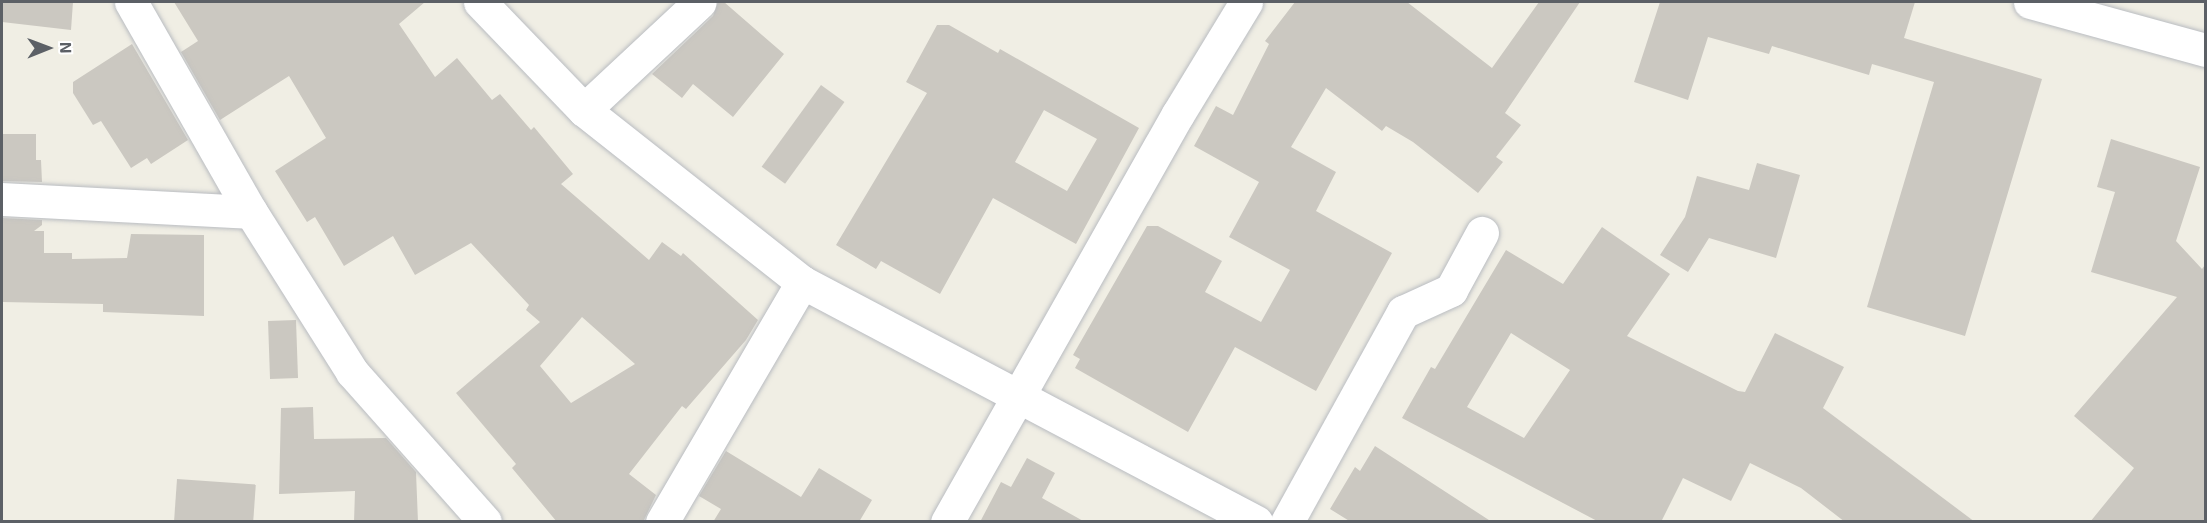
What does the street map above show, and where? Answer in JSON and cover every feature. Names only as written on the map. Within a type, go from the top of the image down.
[{"type":"street","points":[[131,2],[251,212],[352,372],[485,522]]},
{"type":"street","points":[[480,2],[584,110],[802,282],[1256,522]]},
{"type":"street","points":[[584,110],[700,2]]},
{"type":"street","points":[[947,522],[1246,2]]},
{"type":"street","points":[[2030,2],[2205,50]]},
{"type":"street","points":[[2,200],[251,212]]},
{"type":"street","points":[[1287,522],[1403,312],[1451,290],[1482,233]]},
{"type":"street","points":[[662,522],[802,282]]},
{"type":"building","points":[[2,2],[73,2],[71,30],[2,22]]},
{"type":"building","points":[[174,2],[425,2],[399,24],[435,77],[457,58],[492,100],[500,94],[531,130],[534,127],[573,174],[561,184],[649,260],[662,242],[681,256],[683,253],[758,320],[746,340],[686,409],[682,406],[629,474],[656,495],[643,522],[557,522],[512,468],[516,464],[456,393],[540,322],[526,310],[529,305],[471,243],[415,275],[393,236],[344,266],[315,217],[307,222],[275,171],[326,138],[289,76],[220,120],[181,52],[198,41]],"holes":[[[582,317],[635,364],[571,403],[540,366]]]},
{"type":"building","points":[[718,2],[724,2],[784,54],[733,117],[693,84],[682,98],[652,74],[713,16]]},
{"type":"building","points":[[1295,2],[1407,2],[1492,68],[1539,2],[1580,2],[1505,113],[1521,125],[1496,157],[1503,162],[1478,193],[1413,142],[1386,126],[1382,131],[1326,88],[1291,147],[1336,172],[1316,211],[1392,253],[1316,391],[1235,347],[1188,432],[1075,368],[1080,359],[1073,355],[1147,226],[1158,226],[1222,261],[1205,292],[1261,322],[1290,270],[1229,237],[1259,182],[1194,146],[1216,106],[1233,115],[1269,44],[1265,41]]},
{"type":"building","points":[[1660,2],[1915,2],[1904,38],[2042,79],[1965,336],[1867,307],[1934,82],[1872,64],[1869,75],[1772,46],[1769,54],[1708,37],[1688,100],[1634,82]]},
{"type":"building","points":[[937,25],[949,25],[998,53],[1000,49],[1139,128],[1076,244],[993,198],[940,294],[881,261],[876,269],[836,245],[927,93],[906,82]],"holes":[[[1044,110],[1097,139],[1067,191],[1015,162]]]},
{"type":"building","points":[[132,44],[188,140],[151,164],[147,158],[131,168],[101,121],[93,125],[73,93],[73,82]]},
{"type":"building","points":[[821,85],[844,102],[785,184],[762,167]]},
{"type":"building","points":[[2,134],[36,134],[36,160],[41,160],[42,182],[2,181]]},
{"type":"building","points":[[2111,139],[2200,167],[2176,241],[2202,269],[2205,265],[2205,522],[2090,522],[2134,468],[2074,416],[2177,297],[2091,272],[2115,192],[2097,187]]},
{"type":"building","points":[[1757,163],[1800,175],[1776,258],[1709,238],[1688,272],[1660,255],[1685,217],[1697,176],[1749,190]]},
{"type":"building","points":[[2,218],[42,220],[42,225],[34,231],[44,231],[44,253],[72,253],[72,259],[127,258],[131,234],[204,235],[204,316],[103,312],[103,304],[2,302]]},
{"type":"building","points":[[1602,227],[1670,274],[1627,336],[1738,391],[1745,392],[1775,333],[1844,367],[1823,408],[1975,522],[1845,522],[1801,488],[1750,463],[1731,501],[1683,478],[1661,522],[1599,522],[1402,418],[1431,367],[1435,369],[1506,250],[1563,284]],"holes":[[[1511,333],[1570,370],[1524,438],[1467,407]]]},
{"type":"building","points":[[296,320],[298,378],[270,379],[268,321]]},
{"type":"building","points":[[313,407],[314,439],[386,438],[416,472],[418,522],[354,522],[355,491],[279,494],[281,408]]},
{"type":"building","points":[[1375,446],[1492,522],[1351,522],[1330,509],[1355,467],[1360,471]]},
{"type":"building","points":[[726,451],[801,497],[819,468],[872,500],[859,522],[713,522],[721,509],[699,496]]},
{"type":"building","points":[[1027,458],[1055,473],[1042,498],[1085,522],[980,522],[1001,482],[1011,487]]},
{"type":"building","points":[[177,479],[256,485],[253,522],[174,522]]}]
